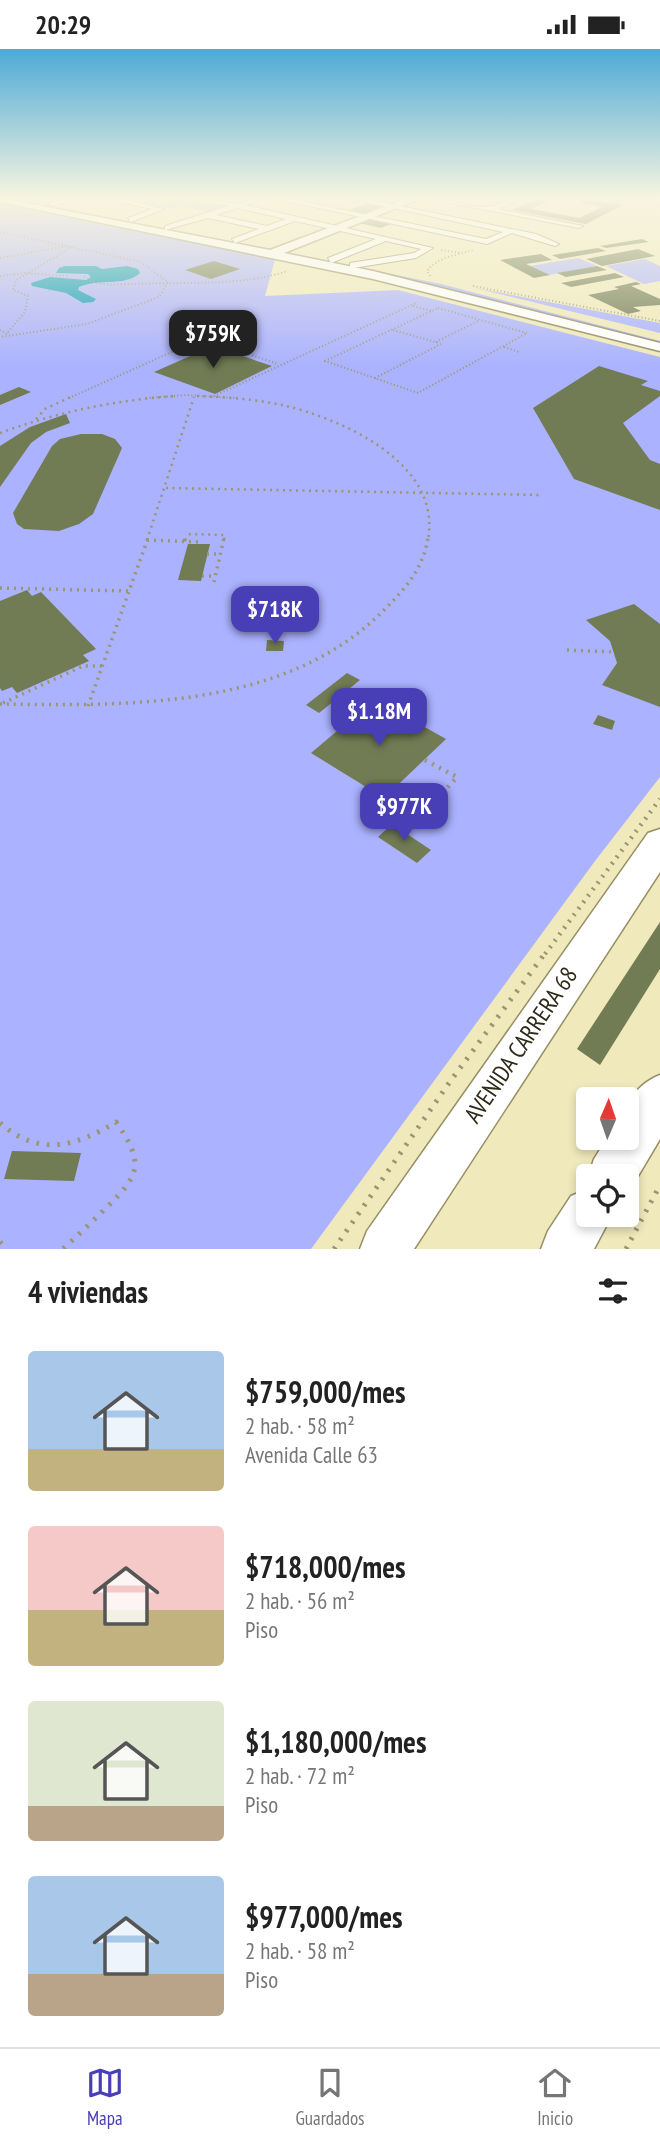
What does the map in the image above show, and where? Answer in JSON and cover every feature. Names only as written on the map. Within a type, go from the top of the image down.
[{"type":"main road","points":[[285,254],[660,347]]},
{"type":"main road","points":[[290,254],[464,288],[660,338]]},
{"type":"main road","name":"AVENIDA CARRERA 68","points":[[385,1249],[660,843]]},
{"type":"main road","points":[[618,1164],[660,1097]]},
{"type":"main road","points":[[566,1249],[579,1227]]},
{"type":"street","points":[[331,260],[346,254]]},
{"type":"street","points":[[354,265],[418,254]]},
{"type":"path","points":[[0,258],[23,254]]},
{"type":"path","points":[[7,334],[25,312],[28,296],[13,290],[16,281],[25,273],[62,254]]},
{"type":"path","points":[[110,254],[141,262],[168,282]]},
{"type":"path","points":[[419,275],[431,278],[427,271],[433,263],[460,254]]},
{"type":"path","points":[[0,276],[25,273],[68,276]]},
{"type":"path","points":[[84,277],[96,283],[113,285],[269,279]]},
{"type":"path","points":[[0,337],[87,324],[159,297],[168,282]]},
{"type":"path","points":[[468,285],[660,321]]},
{"type":"path","points":[[212,397],[416,303]]},
{"type":"path","points":[[411,305],[433,311]]},
{"type":"path","points":[[438,308],[527,333],[418,393],[325,361],[417,318],[438,308]]},
{"type":"path","points":[[407,316],[417,318]]},
{"type":"path","points":[[436,342],[480,320]]},
{"type":"path","points":[[393,323],[402,325]]},
{"type":"path","points":[[0,330],[7,334]]},
{"type":"path","points":[[375,378],[441,344],[393,330]]},
{"type":"path","points":[[374,331],[384,334]]},
{"type":"path","points":[[358,339],[367,342]]},
{"type":"path","points":[[214,342],[280,365]]},
{"type":"path","points":[[36,420],[39,414],[55,404],[175,350],[194,344],[243,343]]},
{"type":"path","points":[[342,347],[349,350]]},
{"type":"path","points":[[502,347],[519,352]]},
{"type":"path","points":[[324,356],[332,358]]},
{"type":"path","points":[[88,706],[166,488],[194,396]]},
{"type":"path","points":[[0,433],[36,420],[111,403],[194,396],[289,408],[346,427],[381,447],[400,463],[422,493],[429,514],[430,530],[423,560],[387,611],[348,641],[288,671],[219,691],[151,703],[88,706],[1,704]]},
{"type":"path","points":[[166,488],[540,495]]},
{"type":"path","points":[[184,541],[191,534],[225,535],[214,582]]},
{"type":"path","points":[[147,540],[201,542]]},
{"type":"path","points":[[207,554],[220,554]]},
{"type":"path","points":[[202,576],[216,576]]},
{"type":"path","points":[[0,588],[128,591]]},
{"type":"path","points":[[567,650],[614,652]]},
{"type":"path","points":[[1,704],[83,666],[102,666]]},
{"type":"path","points":[[332,702],[356,715]]},
{"type":"path","points":[[425,759],[457,777],[440,795]]},
{"type":"path","points":[[334,1249],[449,1083],[660,799]]},
{"type":"path","points":[[0,1123],[16,1137],[46,1146],[83,1141],[116,1122],[135,1150],[137,1160],[130,1185],[63,1249]]},
{"type":"path","points":[[626,1249],[660,1185]]},
{"type":"path","points":[[0,1242],[6,1249]]},
{"type":"shaded area","points":[[0,254],[250,254],[275,259],[265,296],[398,290],[660,357],[660,777],[595,861],[311,1249],[0,1249]]},
{"type":"shaded area","points":[[292,254],[441,284],[660,341],[660,344],[284,255]]},
{"type":"shaded area","points":[[578,258],[597,266],[549,275],[530,266]]},
{"type":"shaded area","points":[[645,259],[660,266],[660,281],[644,284],[606,266]]},
{"type":"shaded area","points":[[96,266],[102,269],[127,266],[138,269],[140,273],[127,280],[79,287],[78,290],[96,299],[93,302],[83,303],[66,293],[32,286],[31,283],[50,277],[86,280],[91,277],[88,274],[56,273],[59,268]]},
{"type":"shaded area","points":[[475,288],[660,323],[660,333]]},
{"type":"building","points":[[541,254],[552,260],[526,264],[550,275],[534,278],[500,260]]},
{"type":"building","points":[[559,254],[589,254],[560,259],[552,255]]},
{"type":"building","points":[[612,254],[655,256],[602,266],[586,259]]},
{"type":"building","points":[[214,261],[240,269],[211,279],[185,270]]},
{"type":"building","points":[[597,266],[607,270],[566,277],[557,273]]},
{"type":"building","points":[[615,273],[624,277],[571,287],[561,283]]},
{"type":"building","points":[[636,282],[641,284],[631,286],[660,299],[660,305],[633,307],[641,311],[628,314],[588,295],[619,289],[614,287]]},
{"type":"building","points":[[213,346],[272,366],[215,394],[154,372]]},
{"type":"building","points":[[599,366],[648,381],[641,385],[660,391],[660,396],[623,423],[650,460],[660,464],[660,510],[574,479],[533,408]]},
{"type":"building","points":[[19,387],[31,392],[0,405],[0,395]]},
{"type":"building","points":[[66,414],[70,423],[46,432],[31,443],[0,487],[0,446],[30,427]]},
{"type":"building","points":[[81,434],[102,434],[115,439],[122,448],[93,514],[79,524],[59,531],[24,529],[17,524],[13,513],[52,446],[60,439]]},
{"type":"building","points":[[188,544],[210,544],[201,581],[178,580]]},
{"type":"building","points":[[27,590],[32,596],[41,592],[96,649],[83,655],[89,661],[17,693],[12,687],[2,691],[0,601]]},
{"type":"building","points":[[634,604],[660,624],[660,707],[602,685],[617,663],[610,641],[586,620]]},
{"type":"building","points":[[267,640],[284,641],[283,651],[266,651]]},
{"type":"building","points":[[347,673],[360,680],[319,713],[306,705]]},
{"type":"building","points":[[375,699],[446,739],[384,798],[311,753]]},
{"type":"building","points":[[598,715],[615,721],[612,730],[593,724]]},
{"type":"building","points":[[392,824],[431,850],[417,863],[378,837]]},
{"type":"building","points":[[660,922],[660,969],[600,1065],[577,1049]]},
{"type":"building","points":[[12,1151],[81,1153],[74,1181],[4,1179]]}]
